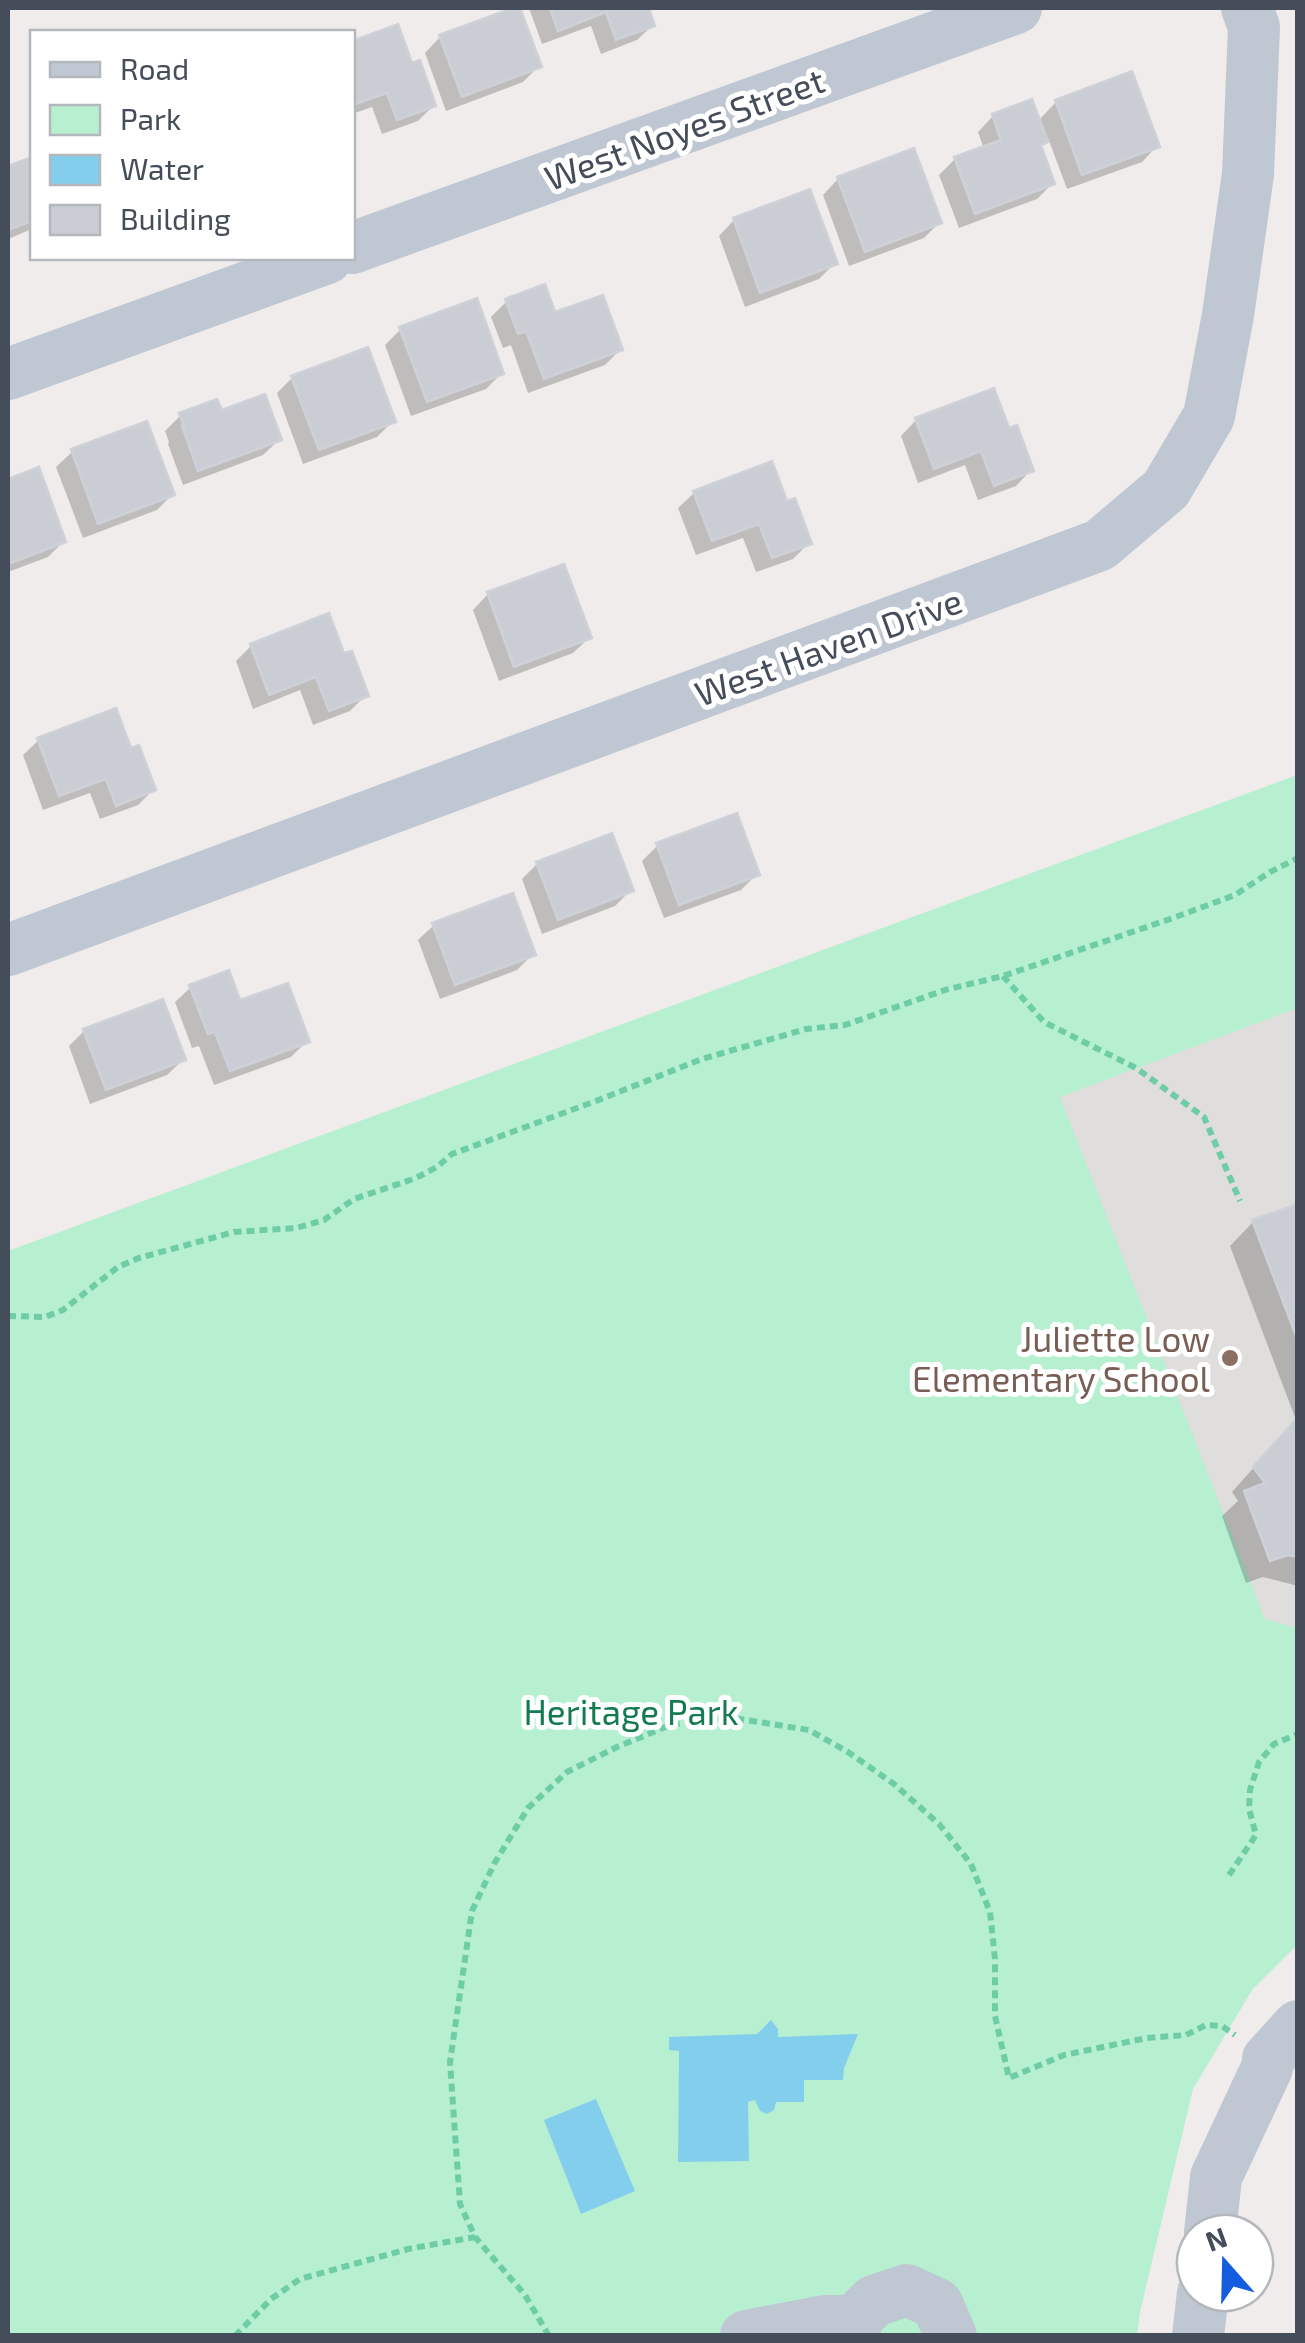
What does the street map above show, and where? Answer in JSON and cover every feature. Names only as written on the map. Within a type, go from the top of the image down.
[{"type":"street","name":"West Noyes Street","points":[[355,247],[1016,8]]},
{"type":"street","name":"West Haven Drive","points":[[8,950],[1100,545],[1166,489],[1209,416],[1248,174],[1254,26],[1247,8]]},
{"type":"street","points":[[8,374],[322,260]]},
{"type":"street","points":[[1212,2213],[1216,2177],[1283,2042]]},
{"type":"street","points":[[746,2336],[825,2321],[854,2328],[874,2302],[907,2290],[938,2304],[952,2336]]},
{"type":"path","points":[[8,1316],[45,1316],[62,1310],[118,1268],[139,1258],[234,1232],[296,1228],[324,1220],[354,1200],[438,1167],[452,1154],[702,1059],[806,1028],[845,1026],[945,990],[1003,976],[1234,894],[1298,858]]},
{"type":"path","points":[[1003,976],[1044,1022],[1136,1068],[1204,1117],[1240,1201]]},
{"type":"path","points":[[549,2336],[525,2295],[475,2237],[460,2204],[450,2062],[472,1911],[494,1864],[528,1808],[567,1772],[670,1725],[727,1717],[809,1730],[894,1784],[939,1824],[971,1864],[990,1912],[994,2016],[1009,2078],[1064,2055],[1130,2041],[1186,2035],[1206,2026],[1222,2026],[1283,2042]]},
{"type":"path","points":[[1230,1875],[1256,1834],[1249,1810],[1250,1790],[1259,1762],[1274,1744],[1298,1734]]},
{"type":"path","points":[[235,2336],[271,2298],[300,2280],[408,2249],[475,2237]]},
{"type":"shaded area","name":"Juliette Low Elementary School","points":[[1297,1008],[1297,1628],[1265,1620],[1059,1097]]},
{"type":"green space","name":"Heritage Park","points":[[1297,775],[1297,1008],[1060,1097],[1265,1619],[1297,1628],[1297,1945],[1252,1990],[1193,2089],[1137,2335],[8,2335],[8,1251]]},
{"type":"water","points":[[771,2020],[778,2029],[778,2037],[858,2034],[843,2080],[804,2080],[804,2102],[776,2102],[774,2110],[767,2114],[760,2111],[755,2100],[748,2102],[749,2161],[678,2162],[679,2051],[669,2050],[669,2037],[757,2034]]},
{"type":"water","points":[[596,2099],[635,2191],[581,2214],[544,2120]]},
{"type":"building","points":[[520,8],[542,67],[462,97],[439,35]]},
{"type":"building","points":[[550,8],[649,8],[655,26],[616,40],[606,12],[558,31]]},
{"type":"building","points":[[398,24],[412,63],[420,60],[436,106],[397,120],[387,93],[355,104],[355,40]]},
{"type":"building","points":[[1132,71],[1160,147],[1082,175],[1055,100]]},
{"type":"building","points":[[1032,99],[1048,142],[1041,145],[1055,184],[975,214],[954,157],[1001,140],[992,114]]},
{"type":"building","points":[[914,148],[942,223],[865,252],[837,177]]},
{"type":"building","points":[[30,158],[30,222],[8,230],[8,166]]},
{"type":"building","points":[[810,189],[838,264],[760,293],[733,218]]},
{"type":"building","points":[[545,284],[555,312],[603,295],[623,350],[544,379],[526,331],[518,334],[505,299]]},
{"type":"building","points":[[477,298],[504,374],[427,402],[399,327]]},
{"type":"building","points":[[368,347],[396,422],[319,450],[291,376]]},
{"type":"building","points":[[994,388],[1009,428],[1017,425],[1034,471],[994,486],[981,451],[934,469],[915,418]]},
{"type":"building","points":[[265,394],[282,440],[198,471],[179,413],[217,399],[222,410]]},
{"type":"building","points":[[147,421],[175,495],[98,524],[71,449]]},
{"type":"building","points":[[772,461],[787,501],[795,498],[812,544],[772,558],[759,524],[712,541],[693,491]]},
{"type":"building","points":[[39,467],[66,542],[8,564],[8,479]]},
{"type":"building","points":[[564,564],[592,638],[514,667],[487,592]]},
{"type":"building","points":[[329,613],[344,653],[352,651],[369,696],[329,711],[316,677],[269,695],[250,644]]},
{"type":"building","points":[[116,708],[131,748],[139,745],[156,790],[116,806],[106,779],[59,796],[37,738]]},
{"type":"building","points":[[737,813],[760,875],[679,905],[656,843]]},
{"type":"building","points":[[612,833],[634,891],[558,920],[536,862]]},
{"type":"building","points":[[513,893],[536,955],[455,985],[432,923]]},
{"type":"building","points":[[229,970],[240,1000],[288,983],[310,1042],[230,1071],[215,1032],[208,1034],[189,985]]},
{"type":"building","points":[[163,999],[186,1060],[106,1090],[83,1029]]},
{"type":"building","points":[[1298,1204],[1298,1341],[1252,1220]]},
{"type":"building","points":[[1298,1417],[1298,1557],[1288,1555],[1270,1561],[1244,1491],[1265,1483],[1253,1467]]},
{"type":"place","name":"Juliette Low Elementary School","points":[[1230,1358]]}]
